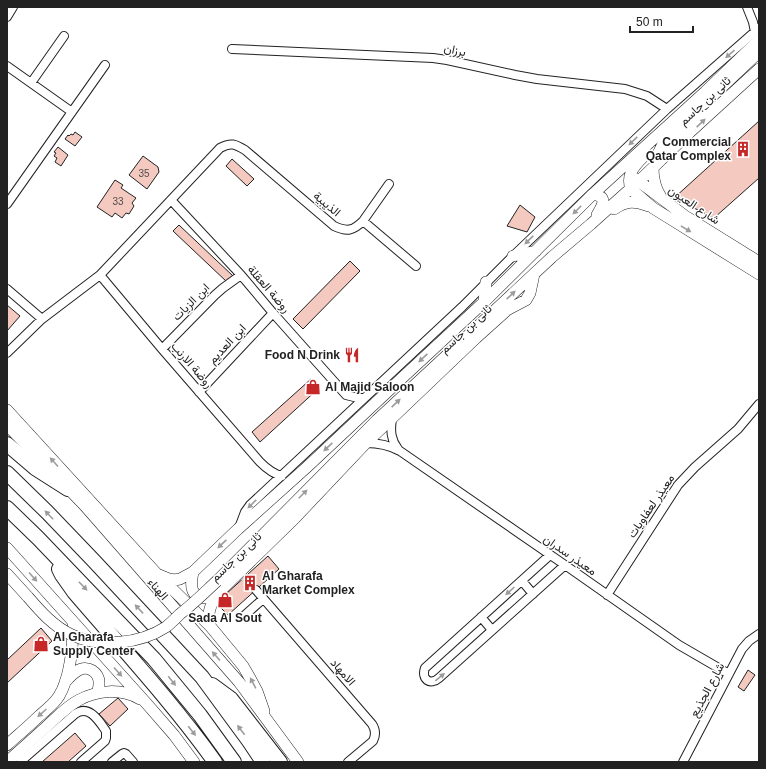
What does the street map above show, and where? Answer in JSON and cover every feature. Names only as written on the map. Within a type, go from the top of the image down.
[{"type":"highway","points":[[7,444],[35,468],[68,489]]},
{"type":"highway","points":[[7,473],[94,560],[202,677],[263,762]]},
{"type":"highway","points":[[7,508],[38,538],[154,659],[200,715],[234,762]]},
{"type":"highway","points":[[57,559],[58,567],[68,585],[163,695],[215,762]]},
{"type":"highway","points":[[202,677],[230,699],[280,762]]},
{"type":"main road","name":"ثانى بن جاسم","points":[[157,574],[174,580],[180,579],[193,572],[484,302],[593,194],[705,92],[758,33]]},
{"type":"main road","points":[[633,182],[634,168],[640,161],[759,52]]},
{"type":"main road","name":"ثانى بن جاسم","points":[[210,626],[209,612],[216,595],[242,574],[366,443],[460,353],[502,314],[513,306],[526,300],[530,293],[534,274],[591,224],[633,182],[653,168],[759,69]]},
{"type":"main road","points":[[662,159],[659,152],[662,146],[698,112],[706,102]]},
{"type":"main road","points":[[653,168],[657,191],[664,201]]},
{"type":"main road","points":[[615,174],[625,174],[633,182]]},
{"type":"main road","name":"شارع العيون","points":[[633,182],[759,262]]},
{"type":"main road","name":"شارع العيون","points":[[633,182],[653,208],[759,274]]},
{"type":"main road","points":[[591,224],[603,202],[599,195],[593,194]]},
{"type":"main road","points":[[552,257],[570,246],[622,204],[631,202],[639,203],[653,208]]},
{"type":"main road","points":[[513,256],[536,251]]},
{"type":"main road","points":[[7,574],[39,610],[57,626],[71,635],[87,640],[118,643],[149,636],[166,627],[217,581],[377,420],[534,274]]},
{"type":"main road","points":[[484,302],[486,282]]},
{"type":"main road","points":[[7,410],[157,574],[210,626],[250,678],[257,691],[266,719]]},
{"type":"main road","name":"الهناء","points":[[7,425],[85,506],[239,682],[298,762]]},
{"type":"main road","points":[[7,548],[148,704],[194,762]]},
{"type":"main road","points":[[193,572],[191,581],[192,589],[196,595],[202,598],[209,598],[216,595]]},
{"type":"main road","points":[[7,745],[55,701],[61,691],[72,652],[73,622]]},
{"type":"main road","points":[[64,683],[76,671],[84,668],[92,670],[98,675],[100,684],[97,693]]},
{"type":"main road","points":[[7,762],[72,704],[79,700],[97,693],[116,691],[134,696],[148,704]]},
{"type":"street","points":[[7,18],[13,7]]},
{"type":"street","points":[[748,10],[759,19]]},
{"type":"street","points":[[748,10],[758,33]]},
{"type":"street","name":"ثانى بن جاسم","points":[[238,529],[247,509],[272,485],[462,307],[486,282],[667,109],[758,33]]},
{"type":"street","points":[[31,83],[64,36]]},
{"type":"street","name":"برزان","points":[[232,49],[433,58],[537,79],[625,89],[647,96],[667,109]]},
{"type":"street","points":[[7,204],[105,65]]},
{"type":"street","points":[[8,70],[31,83],[72,112]]},
{"type":"street","name":"الذيبية","points":[[171,200],[220,148],[226,144],[232,144],[245,150],[334,226],[341,230],[350,230],[358,227],[389,184]]},
{"type":"street","points":[[7,353],[42,319],[100,275],[171,200]]},
{"type":"street","name":"روضة العقلة","points":[[171,200],[241,275],[346,395]]},
{"type":"street","points":[[363,221],[416,266]]},
{"type":"street","name":"روضة الارنب","points":[[100,275],[260,462],[277,475],[282,476]]},
{"type":"street","name":"ابن الزيات","points":[[162,349],[222,288],[241,275]]},
{"type":"street","points":[[7,289],[42,319]]},
{"type":"street","name":"ابن العديم","points":[[199,392],[273,313]]},
{"type":"street","points":[[346,416],[348,402],[346,395],[364,398]]},
{"type":"street","name":"معيذر لعفاويات","points":[[607,595],[678,486],[695,467],[738,429],[759,404]]},
{"type":"street","name":"معيذر سدران","points":[[392,419],[390,428],[391,436],[394,444],[400,451]]},
{"type":"street","name":"معيذر سدران","points":[[366,443],[384,444],[400,451],[679,646],[729,674]]},
{"type":"street","points":[[268,469],[272,485]]},
{"type":"street","points":[[550,555],[425,668],[423,672],[424,677],[431,682],[436,681],[565,565]]},
{"type":"street","points":[[522,581],[533,594]]},
{"type":"street","name":"الامهاد","points":[[256,590],[375,728],[376,732],[373,741],[348,762]]},
{"type":"street","points":[[245,615],[263,599]]},
{"type":"street","points":[[481,617],[492,630]]},
{"type":"street","name":"شارع الجذيع","points":[[683,762],[745,645],[759,634]]},
{"type":"street","points":[[20,762],[79,711],[83,710],[91,713],[106,731],[106,738],[105,741],[81,762]]},
{"type":"street","points":[[112,762],[124,753],[133,762]]},
{"type":"building","name":"Commercial Qatar Complex","points":[[759,121],[759,178],[714,218],[674,198]]},
{"type":"building","points":[[75,132],[82,137],[75,146],[65,139],[68,135],[73,135]]},
{"type":"building","points":[[58,147],[68,155],[61,166],[55,162],[57,158],[54,156],[56,153],[54,152]]},
{"type":"building","points":[[143,156],[158,167],[159,172],[147,189],[129,175]]},
{"type":"building","points":[[232,159],[254,179],[247,186],[226,166]]},
{"type":"building","points":[[115,180],[123,185],[121,188],[136,198],[132,203],[134,206],[129,214],[126,213],[122,218],[115,213],[112,217],[97,207]]},
{"type":"building","points":[[520,205],[535,217],[527,232],[507,226]]},
{"type":"building","points":[[179,225],[233,276],[227,282],[173,231]]},
{"type":"building","points":[[350,261],[360,271],[303,329],[293,319]]},
{"type":"building","points":[[7,305],[20,316],[7,331]]},
{"type":"building","points":[[311,379],[319,388],[260,442],[252,432]]},
{"type":"building","name":"Al Gharafa Market Complex","points":[[268,556],[279,569],[228,615],[216,603]]},
{"type":"building","points":[[41,628],[52,641],[7,683],[7,660]]},
{"type":"building","points":[[748,670],[755,675],[744,691],[738,687]]},
{"type":"building","points":[[118,698],[128,709],[110,726],[99,714]]},
{"type":"building","points":[[75,733],[86,746],[68,762],[42,762]]},
{"type":"tunnel","points":[[244,577],[256,590]]},
{"type":"place","name":"Commercial Qatar Complex","points":[[743,149]]},
{"type":"place","name":"Food N Drink","points":[[352,355]]},
{"type":"place","name":"Al Majid Saloon","points":[[313,387]]},
{"type":"place","name":"Al Gharafa Market Complex","points":[[250,583]]},
{"type":"place","name":"Sada Al Sout","points":[[225,600]]},
{"type":"place","name":"Al Gharafa Supply Center","points":[[41,644]]}]
